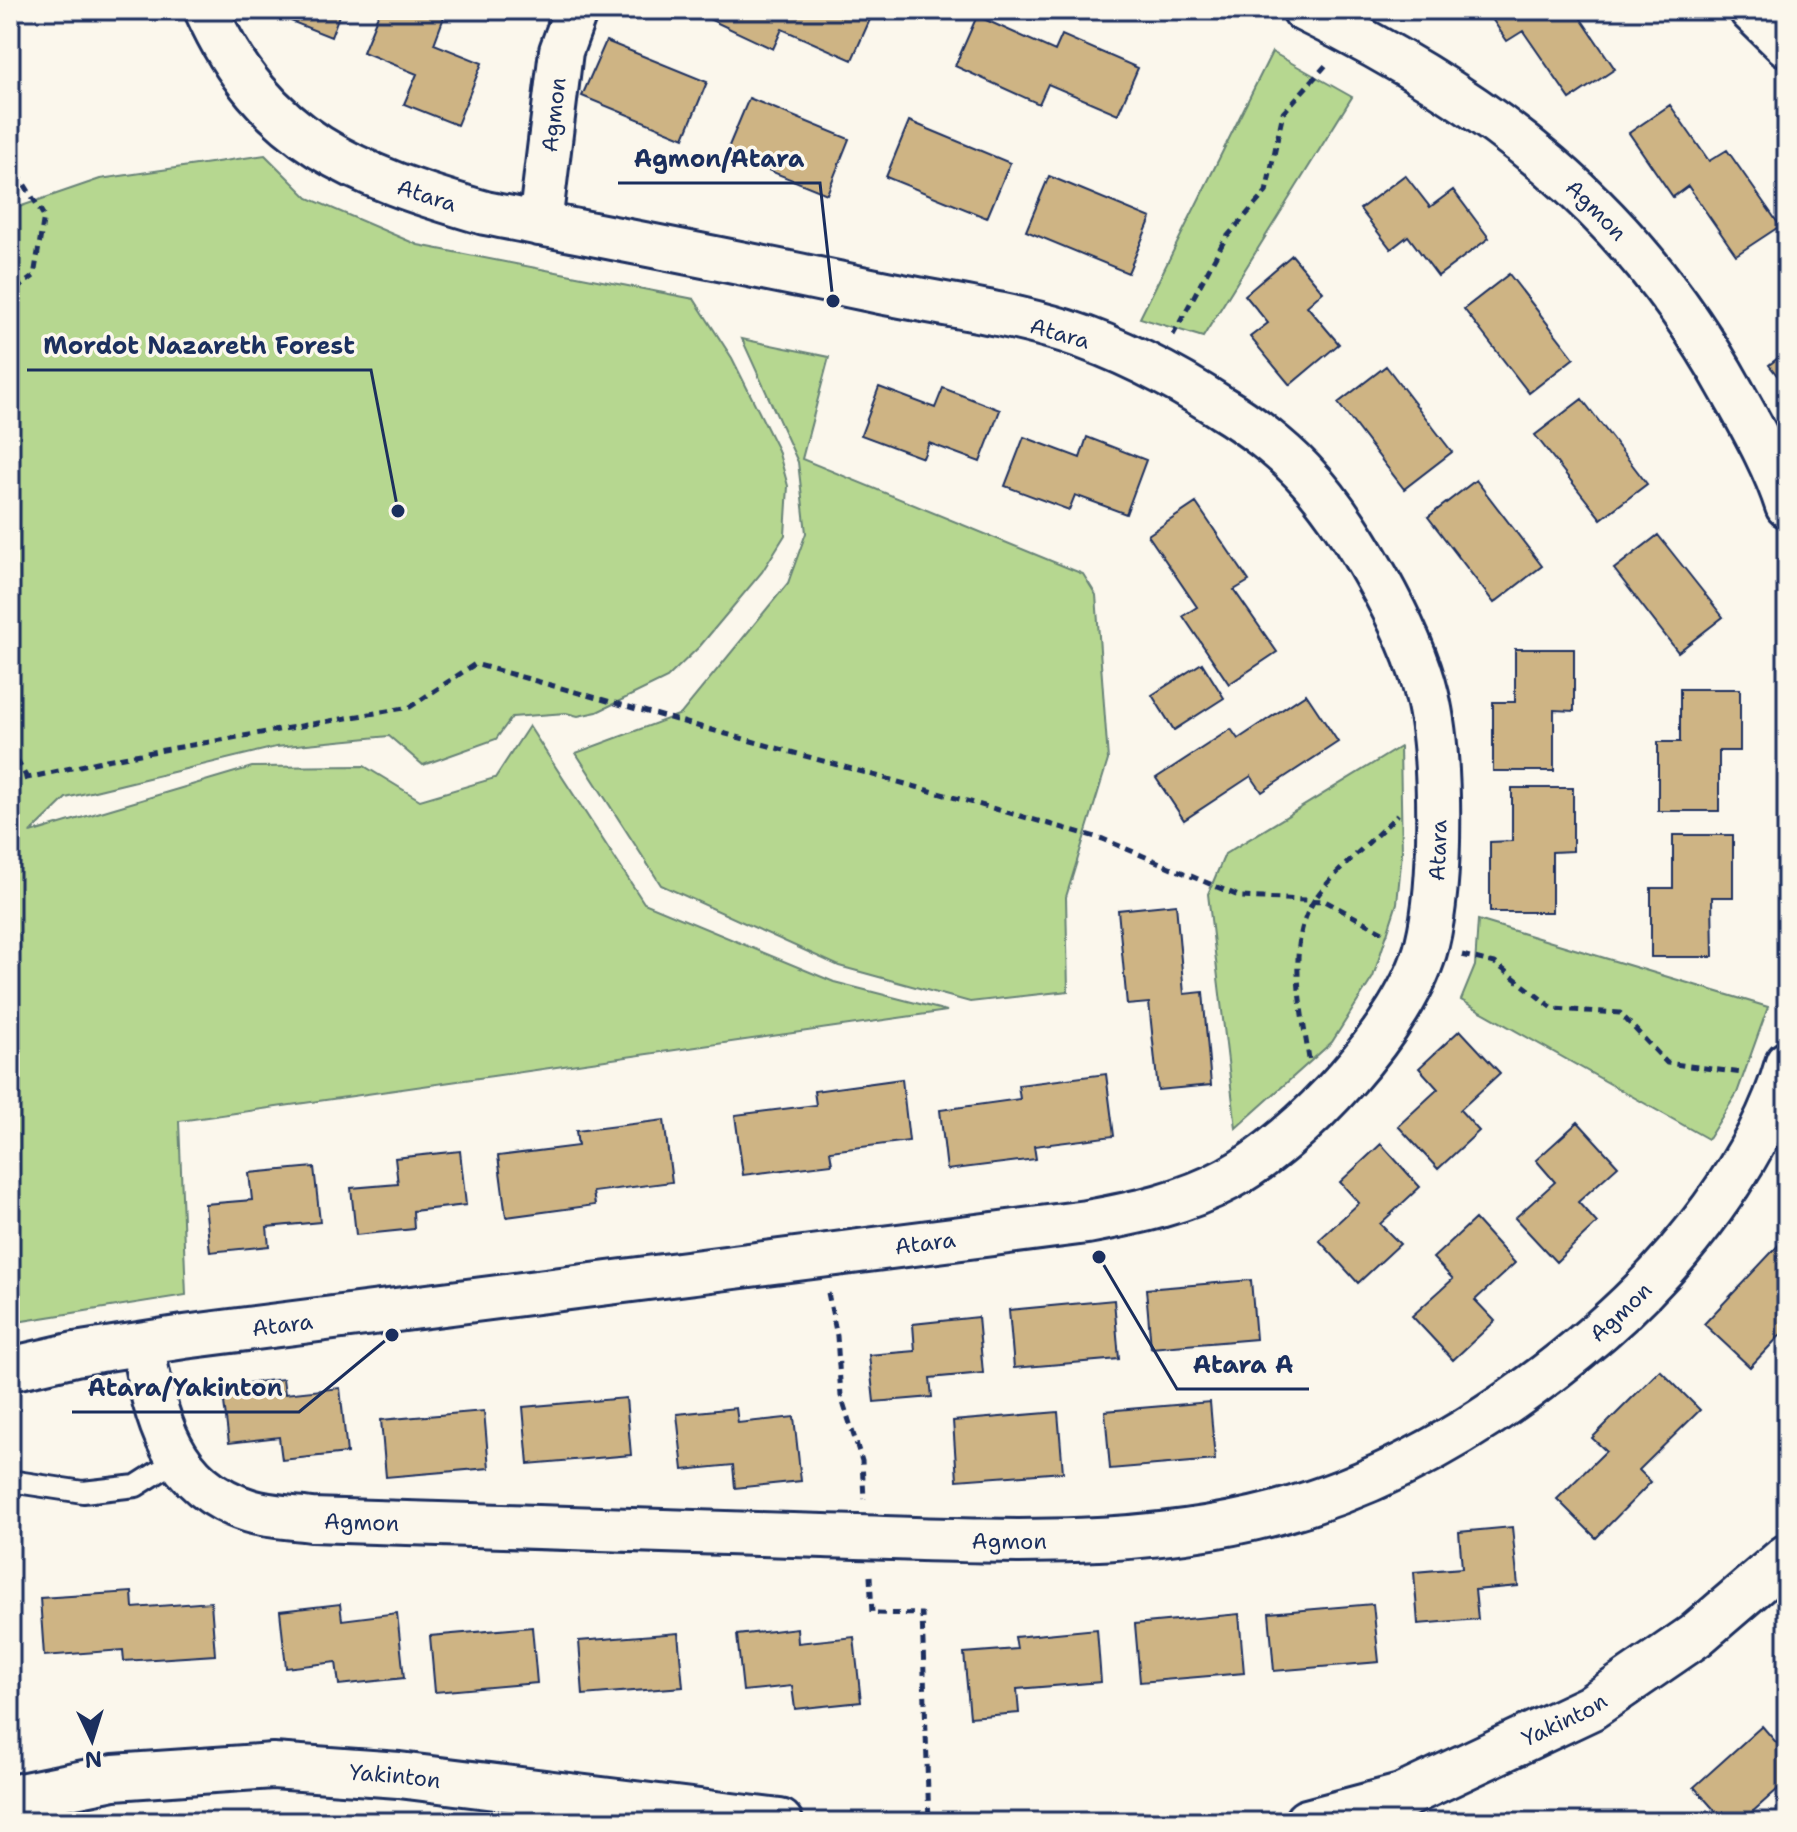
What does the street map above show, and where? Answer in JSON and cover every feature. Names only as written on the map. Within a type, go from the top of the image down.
[{"type":"street","name":"Atara","points":[[10,1369],[142,1344],[1087,1222],[1156,1209],[1228,1179],[1286,1140],[1347,1079],[1398,1009],[1427,947],[1437,870],[1435,776],[1428,696],[1400,618],[1349,534],[1302,471],[1228,411],[1155,367],[1063,331],[485,213],[404,190],[354,168],[303,138],[259,97],[224,51],[206,10]]},
{"type":"street","name":"Agmon","points":[[540,224],[561,51],[576,10]]},
{"type":"street","name":"Agmon","points":[[1304,10],[1384,49],[1481,110],[1578,188],[1651,267],[1716,361],[1775,469],[1787,506]]},
{"type":"street","points":[[1752,10],[1787,44]]},
{"type":"street","name":"Agmon","points":[[142,1344],[156,1415],[177,1460],[208,1492],[250,1511],[311,1520],[1024,1542],[1176,1531],[1276,1513],[1379,1477],[1461,1436],[1551,1374],[1636,1300],[1694,1236],[1747,1154],[1786,1069]]},
{"type":"street","name":"Yakinton","points":[[1307,1822],[1401,1797],[1590,1708],[1695,1636],[1787,1557]]},
{"type":"street","name":"Yakinton","points":[[10,1798],[114,1777],[273,1766],[399,1775],[780,1822]]},
{"type":"lane","points":[[10,1481],[83,1492],[136,1486],[177,1460]]},
{"type":"path","points":[[1155,367],[1225,239],[1266,192],[1283,113],[1354,35]]},
{"type":"path","points":[[10,161],[44,216],[34,276],[10,294]]},
{"type":"path","points":[[10,782],[106,760],[410,707],[475,664],[1103,839],[1241,897],[1325,901],[1397,940],[1495,963],[1554,1009],[1620,1013],[1667,1063],[1748,1074],[1786,1069]]},
{"type":"path","points":[[10,748],[27,778]]},
{"type":"path","points":[[1317,1108],[1300,996],[1299,946],[1314,900],[1435,776]]},
{"type":"green space","points":[[1272,52],[1352,97],[1203,337],[1140,318]]},
{"type":"green space","points":[[265,155],[308,198],[418,245],[694,299],[732,358],[778,450],[788,486],[785,535],[762,572],[700,646],[667,678],[597,712],[578,716],[566,713],[512,717],[496,739],[423,765],[389,736],[276,747],[66,798],[30,833],[252,767],[364,766],[420,800],[495,778],[529,726],[644,903],[834,982],[947,1011],[179,1121],[186,1295],[10,1323],[10,210],[100,179]]},
{"type":"green space","points":[[742,339],[829,357],[802,459],[1083,574],[1096,595],[1108,760],[1066,897],[1068,991],[970,1002],[839,966],[661,885],[576,753],[681,714],[788,583],[806,533],[798,462]]},
{"type":"green space","points":[[1400,747],[1402,853],[1397,903],[1373,977],[1332,1042],[1236,1128],[1208,894],[1225,854]]},
{"type":"green space","points":[[1478,920],[1768,1007],[1737,1093],[1708,1139],[1461,1000],[1475,966]]},
{"type":"building","points":[[280,10],[341,10],[331,37],[278,16]]},
{"type":"building","points":[[380,10],[427,10],[444,17],[434,44],[482,63],[457,125],[404,104],[417,74],[363,52]]},
{"type":"building","points":[[690,10],[862,10],[872,15],[852,60],[782,29],[773,49]]},
{"type":"building","points":[[1486,10],[1575,10],[1615,69],[1570,99],[1523,31],[1507,41]]},
{"type":"building","points":[[977,16],[1055,51],[1062,35],[1138,68],[1118,114],[1048,84],[1039,104],[955,66]]},
{"type":"building","points":[[606,41],[707,82],[684,138],[582,96]]},
{"type":"building","points":[[749,98],[849,139],[827,194],[726,153]]},
{"type":"building","points":[[1670,105],[1709,161],[1727,150],[1780,226],[1736,255],[1688,186],[1673,197],[1629,133]]},
{"type":"building","points":[[909,121],[1010,163],[987,218],[886,177]]},
{"type":"building","points":[[1405,175],[1430,207],[1453,190],[1489,238],[1438,276],[1408,236],[1391,249],[1360,209]]},
{"type":"building","points":[[1049,176],[1151,218],[1128,273],[1026,231]]},
{"type":"building","points":[[1292,255],[1323,292],[1307,306],[1339,344],[1290,385],[1250,337],[1268,323],[1245,295]]},
{"type":"building","points":[[1509,274],[1574,358],[1529,393],[1464,309]]},
{"type":"building","points":[[1787,351],[1787,388],[1769,365]]},
{"type":"building","points":[[1386,366],[1452,452],[1404,489],[1338,403]]},
{"type":"building","points":[[879,387],[935,408],[943,388],[1000,410],[980,462],[929,443],[923,458],[861,435]]},
{"type":"building","points":[[1582,399],[1647,484],[1601,519],[1535,435]]},
{"type":"building","points":[[1024,437],[1080,458],[1087,437],[1146,460],[1126,514],[1075,495],[1069,510],[1005,486]]},
{"type":"building","points":[[1476,480],[1542,566],[1494,603],[1428,517]]},
{"type":"building","points":[[1196,503],[1249,581],[1234,590],[1277,652],[1229,684],[1183,616],[1197,607],[1148,535]]},
{"type":"building","points":[[1658,535],[1723,617],[1678,652],[1614,569]]},
{"type":"building","points":[[1515,649],[1574,649],[1574,711],[1554,710],[1554,771],[1493,771],[1493,702],[1515,702]]},
{"type":"building","points":[[1202,663],[1224,698],[1174,730],[1152,695]]},
{"type":"building","points":[[1680,689],[1740,689],[1740,751],[1719,751],[1719,811],[1658,811],[1658,742],[1680,742]]},
{"type":"building","points":[[1306,694],[1338,742],[1262,792],[1251,776],[1184,820],[1156,778],[1231,729],[1238,739]]},
{"type":"building","points":[[1512,788],[1573,788],[1573,851],[1552,852],[1552,912],[1490,912],[1490,842],[1512,841]]},
{"type":"building","points":[[1673,835],[1733,835],[1733,897],[1712,897],[1713,957],[1651,957],[1651,888],[1673,888]]},
{"type":"building","points":[[1176,904],[1184,994],[1203,992],[1211,1085],[1158,1090],[1149,1003],[1127,1005],[1118,910]]},
{"type":"building","points":[[1460,1030],[1500,1073],[1460,1110],[1479,1131],[1438,1169],[1398,1126],[1438,1089],[1419,1068]]},
{"type":"building","points":[[1106,1074],[1114,1136],[1034,1146],[1036,1159],[947,1170],[940,1110],[1020,1099],[1018,1085]]},
{"type":"building","points":[[902,1079],[909,1141],[830,1151],[832,1164],[743,1175],[735,1115],[816,1105],[814,1091]]},
{"type":"building","points":[[664,1120],[672,1182],[593,1192],[595,1205],[506,1217],[498,1156],[578,1146],[576,1131]]},
{"type":"building","points":[[1578,1122],[1618,1166],[1578,1202],[1597,1223],[1556,1262],[1515,1218],[1555,1182],[1536,1160]]},
{"type":"building","points":[[1381,1144],[1420,1187],[1380,1224],[1400,1244],[1358,1283],[1319,1240],[1359,1203],[1340,1182]]},
{"type":"building","points":[[460,1151],[466,1205],[413,1211],[414,1229],[356,1235],[351,1188],[398,1184],[395,1158]]},
{"type":"building","points":[[314,1167],[320,1222],[267,1227],[269,1246],[210,1252],[205,1204],[252,1200],[249,1173]]},
{"type":"building","points":[[1475,1219],[1515,1263],[1475,1300],[1495,1321],[1453,1360],[1412,1316],[1453,1279],[1433,1258]]},
{"type":"building","points":[[1787,1236],[1787,1328],[1750,1367],[1704,1324]]},
{"type":"building","points":[[1251,1280],[1256,1339],[1151,1348],[1146,1289]]},
{"type":"building","points":[[1114,1300],[1119,1359],[1014,1368],[1009,1310]]},
{"type":"building","points":[[978,1317],[983,1373],[930,1378],[932,1397],[874,1402],[869,1355],[915,1351],[913,1324]]},
{"type":"building","points":[[1660,1370],[1700,1410],[1639,1470],[1651,1482],[1596,1538],[1557,1499],[1606,1451],[1592,1438]]},
{"type":"building","points":[[283,1379],[285,1394],[340,1388],[347,1453],[282,1460],[279,1437],[229,1443],[222,1386]]},
{"type":"building","points":[[626,1398],[631,1455],[528,1464],[523,1407]]},
{"type":"building","points":[[1210,1402],[1215,1460],[1110,1469],[1105,1411]]},
{"type":"building","points":[[736,1408],[738,1423],[794,1417],[801,1481],[735,1488],[733,1465],[683,1470],[677,1414]]},
{"type":"building","points":[[484,1411],[489,1468],[386,1477],[381,1420]]},
{"type":"building","points":[[1058,1412],[1063,1472],[957,1480],[953,1421]]},
{"type":"building","points":[[1512,1527],[1518,1586],[1475,1590],[1478,1619],[1418,1624],[1414,1572],[1462,1568],[1459,1532]]},
{"type":"building","points":[[10,1590],[16,1644],[10,1644]]},
{"type":"building","points":[[132,1592],[133,1608],[211,1602],[215,1655],[124,1661],[123,1650],[44,1656],[40,1598]]},
{"type":"building","points":[[340,1604],[342,1620],[397,1613],[404,1678],[339,1685],[336,1662],[286,1668],[280,1611]]},
{"type":"building","points":[[1373,1604],[1379,1662],[1274,1671],[1269,1613]]},
{"type":"building","points":[[1239,1614],[1244,1673],[1140,1682],[1135,1624]]},
{"type":"building","points":[[532,1627],[537,1683],[435,1692],[430,1636]]},
{"type":"building","points":[[797,1628],[798,1643],[854,1637],[861,1702],[795,1709],[792,1686],[743,1691],[737,1635]]},
{"type":"building","points":[[1097,1629],[1101,1682],[1017,1689],[1019,1713],[970,1717],[964,1653],[1017,1649],[1015,1637]]},
{"type":"building","points":[[678,1633],[683,1687],[583,1695],[579,1641]]},
{"type":"building","points":[[1762,1726],[1787,1755],[1787,1781],[1741,1822],[1725,1822],[1694,1787]]},
{"type":"place","name":"Agmon/Atara","points":[[833,301]]},
{"type":"place","name":"Mordot Nazareth Forest","points":[[398,511]]},
{"type":"place","name":"Atara A","points":[[1099,1257]]},
{"type":"place","name":"Atara/Yakinton","points":[[392,1335]]}]
